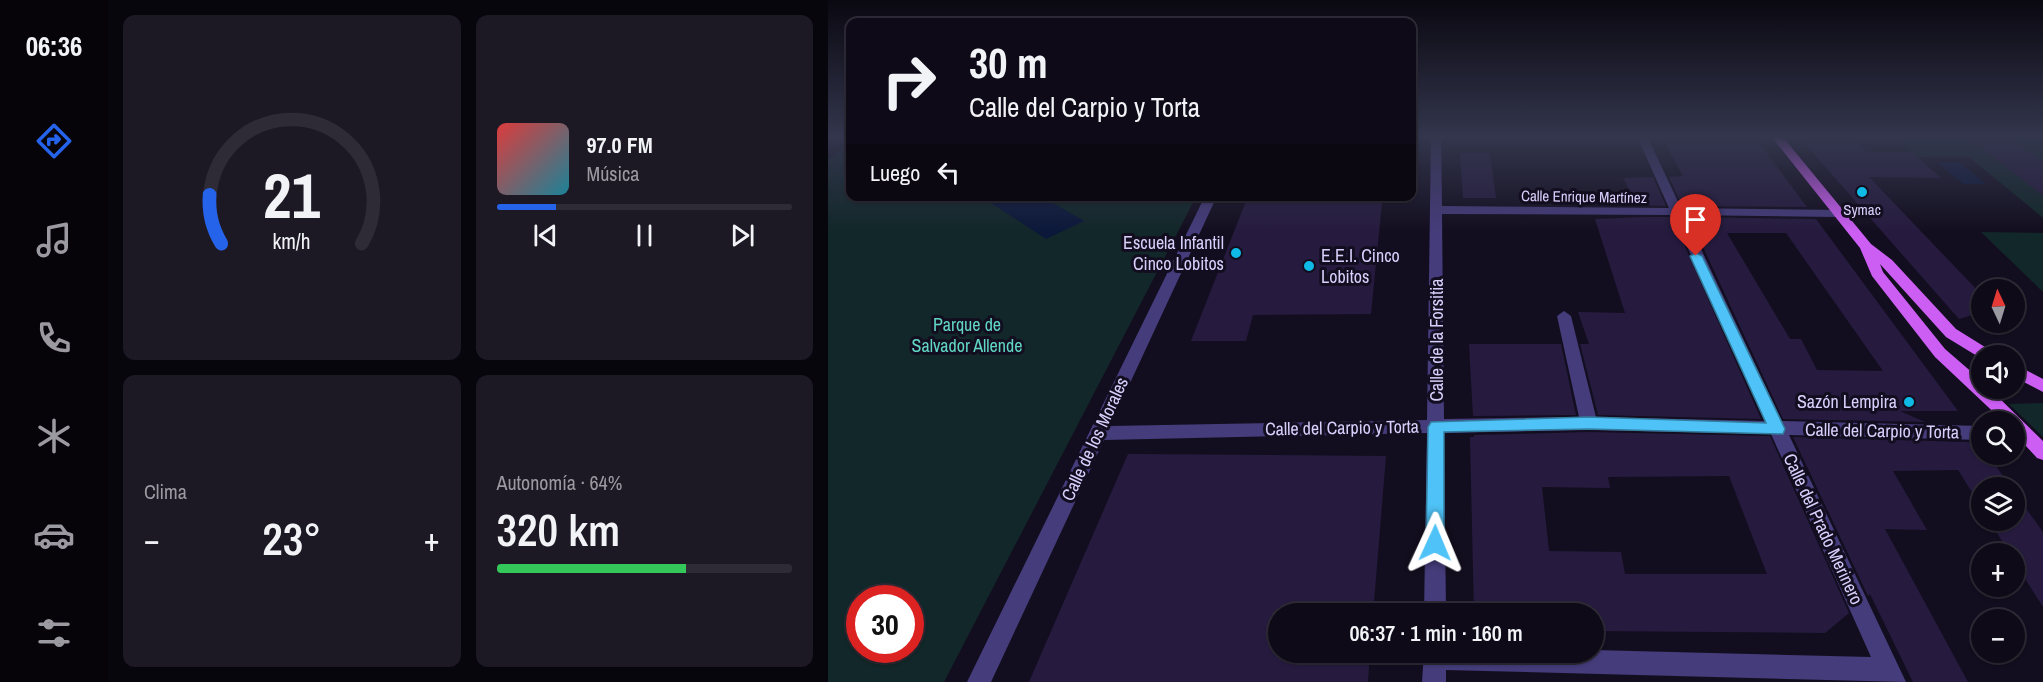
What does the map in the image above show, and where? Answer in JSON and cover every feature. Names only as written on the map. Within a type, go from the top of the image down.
[{"type":"main road","points":[[1802,168],[1866,247],[1887,263],[1922,304],[1951,333],[1971,345]]},
{"type":"main road","points":[[1866,247],[1877,273],[1940,353],[1999,411]]},
{"type":"main road","points":[[2025,375],[2043,386]]},
{"type":"main road","points":[[2025,437],[2043,453]]},
{"type":"street","name":"Calle de la Forsitia","points":[[1435,603],[1436,168]]},
{"type":"street","name":"Calle del Prado Merinero","points":[[1656,168],[1891,675]]},
{"type":"street","name":"Calle de los Morales","points":[[980,682],[1209,201]]},
{"type":"street","name":"Calle Enrique Martínez","points":[[1437,210],[1838,213]]},
{"type":"street","points":[[1564,316],[1589,423]]},
{"type":"street","name":"Calle del Carpio y Torta","points":[[1098,433],[1589,423],[1971,433]]},
{"type":"street","points":[[1604,662],[1891,675]]},
{"type":"street","points":[[1434,682],[1435,663]]},
{"type":"green space","name":"Parque de Salvador Allende","points":[[828,168],[846,168],[846,201],[1194,201],[944,682],[828,682]]},
{"type":"green space","points":[[1982,168],[2043,168],[2043,218]]},
{"type":"green space","points":[[1981,232],[2043,233],[2043,292]]},
{"type":"green space","points":[[2043,403],[2043,437],[2025,420],[2025,411],[2016,411],[2009,404]]},
{"type":"water","points":[[1944,168],[1966,168],[1986,184],[1963,184]]},
{"type":"water","points":[[988,201],[1050,201],[1084,221],[1046,239]]},
{"type":"building","points":[[1461,168],[1492,168],[1496,198],[1463,198]]},
{"type":"building","points":[[1679,168],[1778,168],[1807,207],[1682,206],[1669,177],[1683,176]]},
{"type":"building","points":[[1826,168],[1930,168],[1941,178],[1869,177],[1971,284],[1971,315],[1959,319]]},
{"type":"building","points":[[2007,168],[2043,168],[2043,196]]},
{"type":"building","points":[[1653,177],[1666,206],[1637,205],[1623,178]]},
{"type":"building","points":[[1246,201],[1382,203],[1371,314],[1253,315],[1246,341],[1191,341]]},
{"type":"building","points":[[1672,217],[1761,419],[1598,415],[1580,344],[1589,344],[1578,312],[1625,313],[1595,219]]},
{"type":"building","points":[[1689,217],[1816,219],[1958,411],[1900,411],[1925,422],[1783,419]],"holes":[[[1727,233],[1786,233],[1883,371],[1817,370],[1801,339],[1790,339]]]},
{"type":"building","points":[[1469,344],[1561,344],[1576,415],[1473,416]]},
{"type":"building","points":[[1589,432],[1770,436],[1849,613],[1825,633],[1604,631],[1604,603],[1474,603],[1470,437],[1474,435]],"holes":[[[1729,476],[1767,574],[1625,574],[1621,552],[1549,551],[1542,487],[1610,488],[1608,477]]]},
{"type":"building","points":[[1793,437],[1971,443],[1971,465],[1995,465],[2004,477],[1971,477],[1971,491],[1958,470],[1893,471],[1927,530],[1885,529],[1968,682],[1913,682],[1870,594],[1868,596]]},
{"type":"building","points":[[1128,454],[1386,456],[1374,603],[1268,603],[1268,663],[1369,663],[1368,682],[1029,682]]},
{"type":"building","points":[[2025,507],[2043,532],[2043,607],[2025,578],[2025,543],[2003,543],[1996,531],[2025,531]]},
{"type":"place","name":"Symac","points":[[1862,192]]},
{"type":"place","name":"Escuela Infantil Cinco Lobitos","points":[[1236,253]]},
{"type":"place","name":"E.E.I. Cinco Lobitos","points":[[1309,266]]},
{"type":"place","name":"Sazón Lempira","points":[[1909,402]]},
{"type":"route","points":[[1435,543],[1436,427],[1589,423],[1777,429],[1696,256]]}]
